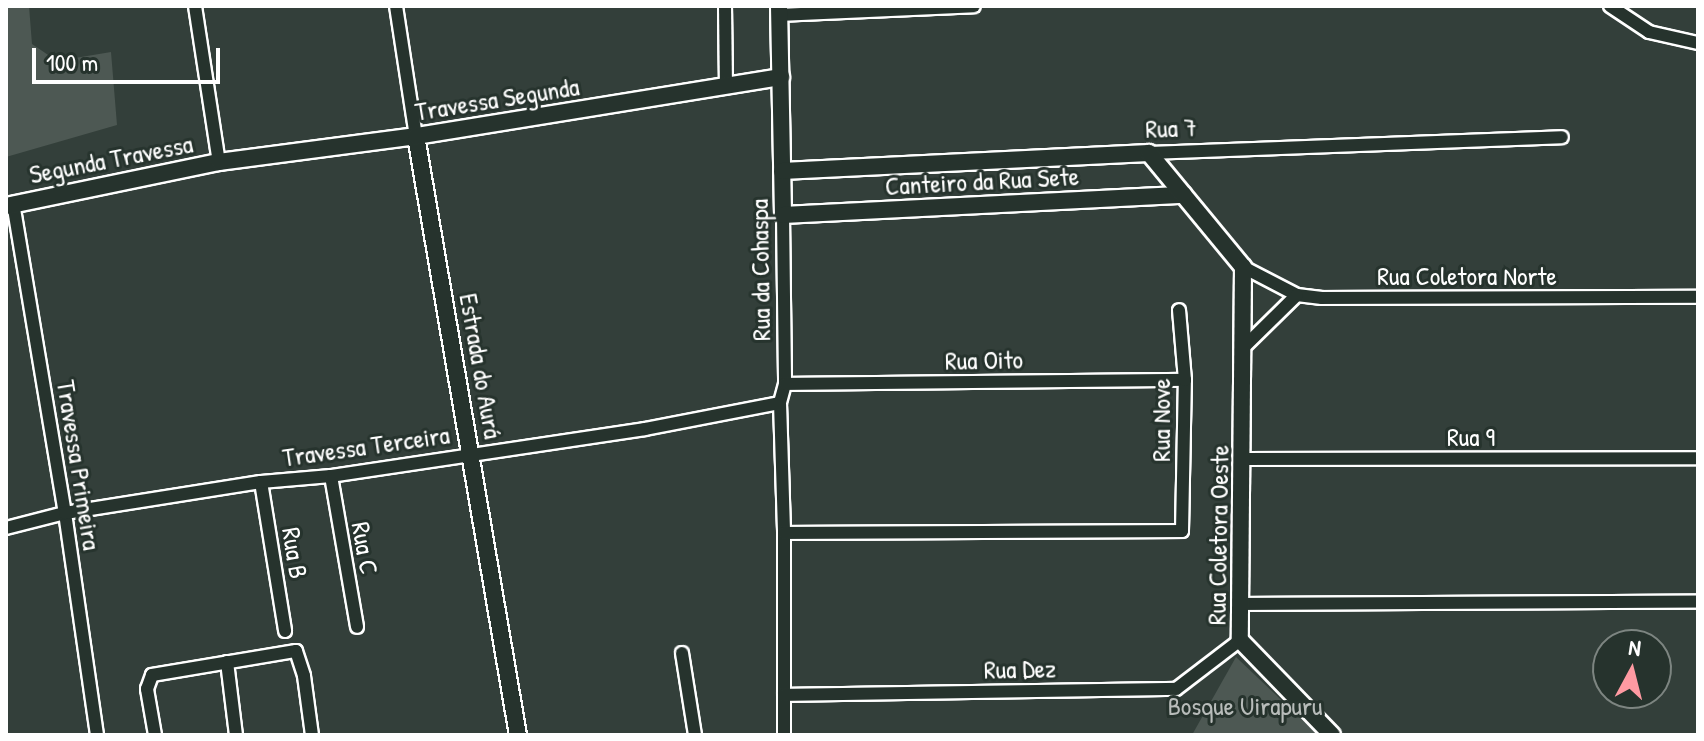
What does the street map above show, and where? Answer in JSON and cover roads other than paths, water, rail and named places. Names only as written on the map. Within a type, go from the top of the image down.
[{"type":"street","points":[[195,6],[219,162]]},
{"type":"street","name":"Estrada do Aurá","points":[[396,6],[518,735]]},
{"type":"street","points":[[725,6],[726,87]]},
{"type":"street","points":[[779,11],[974,6]]},
{"type":"street","points":[[1610,6],[1649,32],[1698,43]]},
{"type":"street","name":"Rua da Cohaspa","points":[[779,11],[785,384],[780,403],[784,533],[784,735]]},
{"type":"street","name":"Travessa Segunda","points":[[219,162],[416,136],[781,77]]},
{"type":"street","name":"Rua 7","points":[[782,171],[1562,137]]},
{"type":"street","points":[[1149,153],[1243,267]]},
{"type":"street","name":"Segunda Travessa","points":[[9,205],[219,162]]},
{"type":"street","name":"Canteiro da Rua Sete","points":[[783,215],[1184,195]]},
{"type":"street","name":"Travessa Primeira","points":[[9,205],[65,513],[97,735]]},
{"type":"street","name":"Rua Coletora Norte","points":[[1243,267],[1297,295],[1322,298],[1698,297]]},
{"type":"street","name":"Rua Coletora Oeste","points":[[1243,267],[1240,640],[1332,735]]},
{"type":"street","points":[[1244,347],[1297,295]]},
{"type":"street","name":"Rua Nove","points":[[784,533],[1182,531],[1185,380],[1179,310]]},
{"type":"street","name":"Rua Oito","points":[[785,384],[1185,380]]},
{"type":"street","name":"Travessa Terceira","points":[[6,528],[65,513],[261,482],[331,476],[645,429],[780,403]]},
{"type":"street","name":"Rua 9","points":[[1243,459],[1698,458]]},
{"type":"street","name":"Rua C","points":[[331,476],[357,627]]},
{"type":"street","name":"Rua B","points":[[261,482],[285,631]]},
{"type":"street","points":[[1241,604],[1698,602]]},
{"type":"street","name":"Rua Dez","points":[[784,695],[1176,689],[1240,640]]},
{"type":"street","points":[[155,735],[147,689],[152,675],[296,651],[304,676],[312,735]]},
{"type":"street","points":[[682,653],[695,735]]},
{"type":"street","points":[[227,662],[236,735]]},
{"type":"park label","name":"Bosque Uirapuru","points":[[1245,706]]}]
